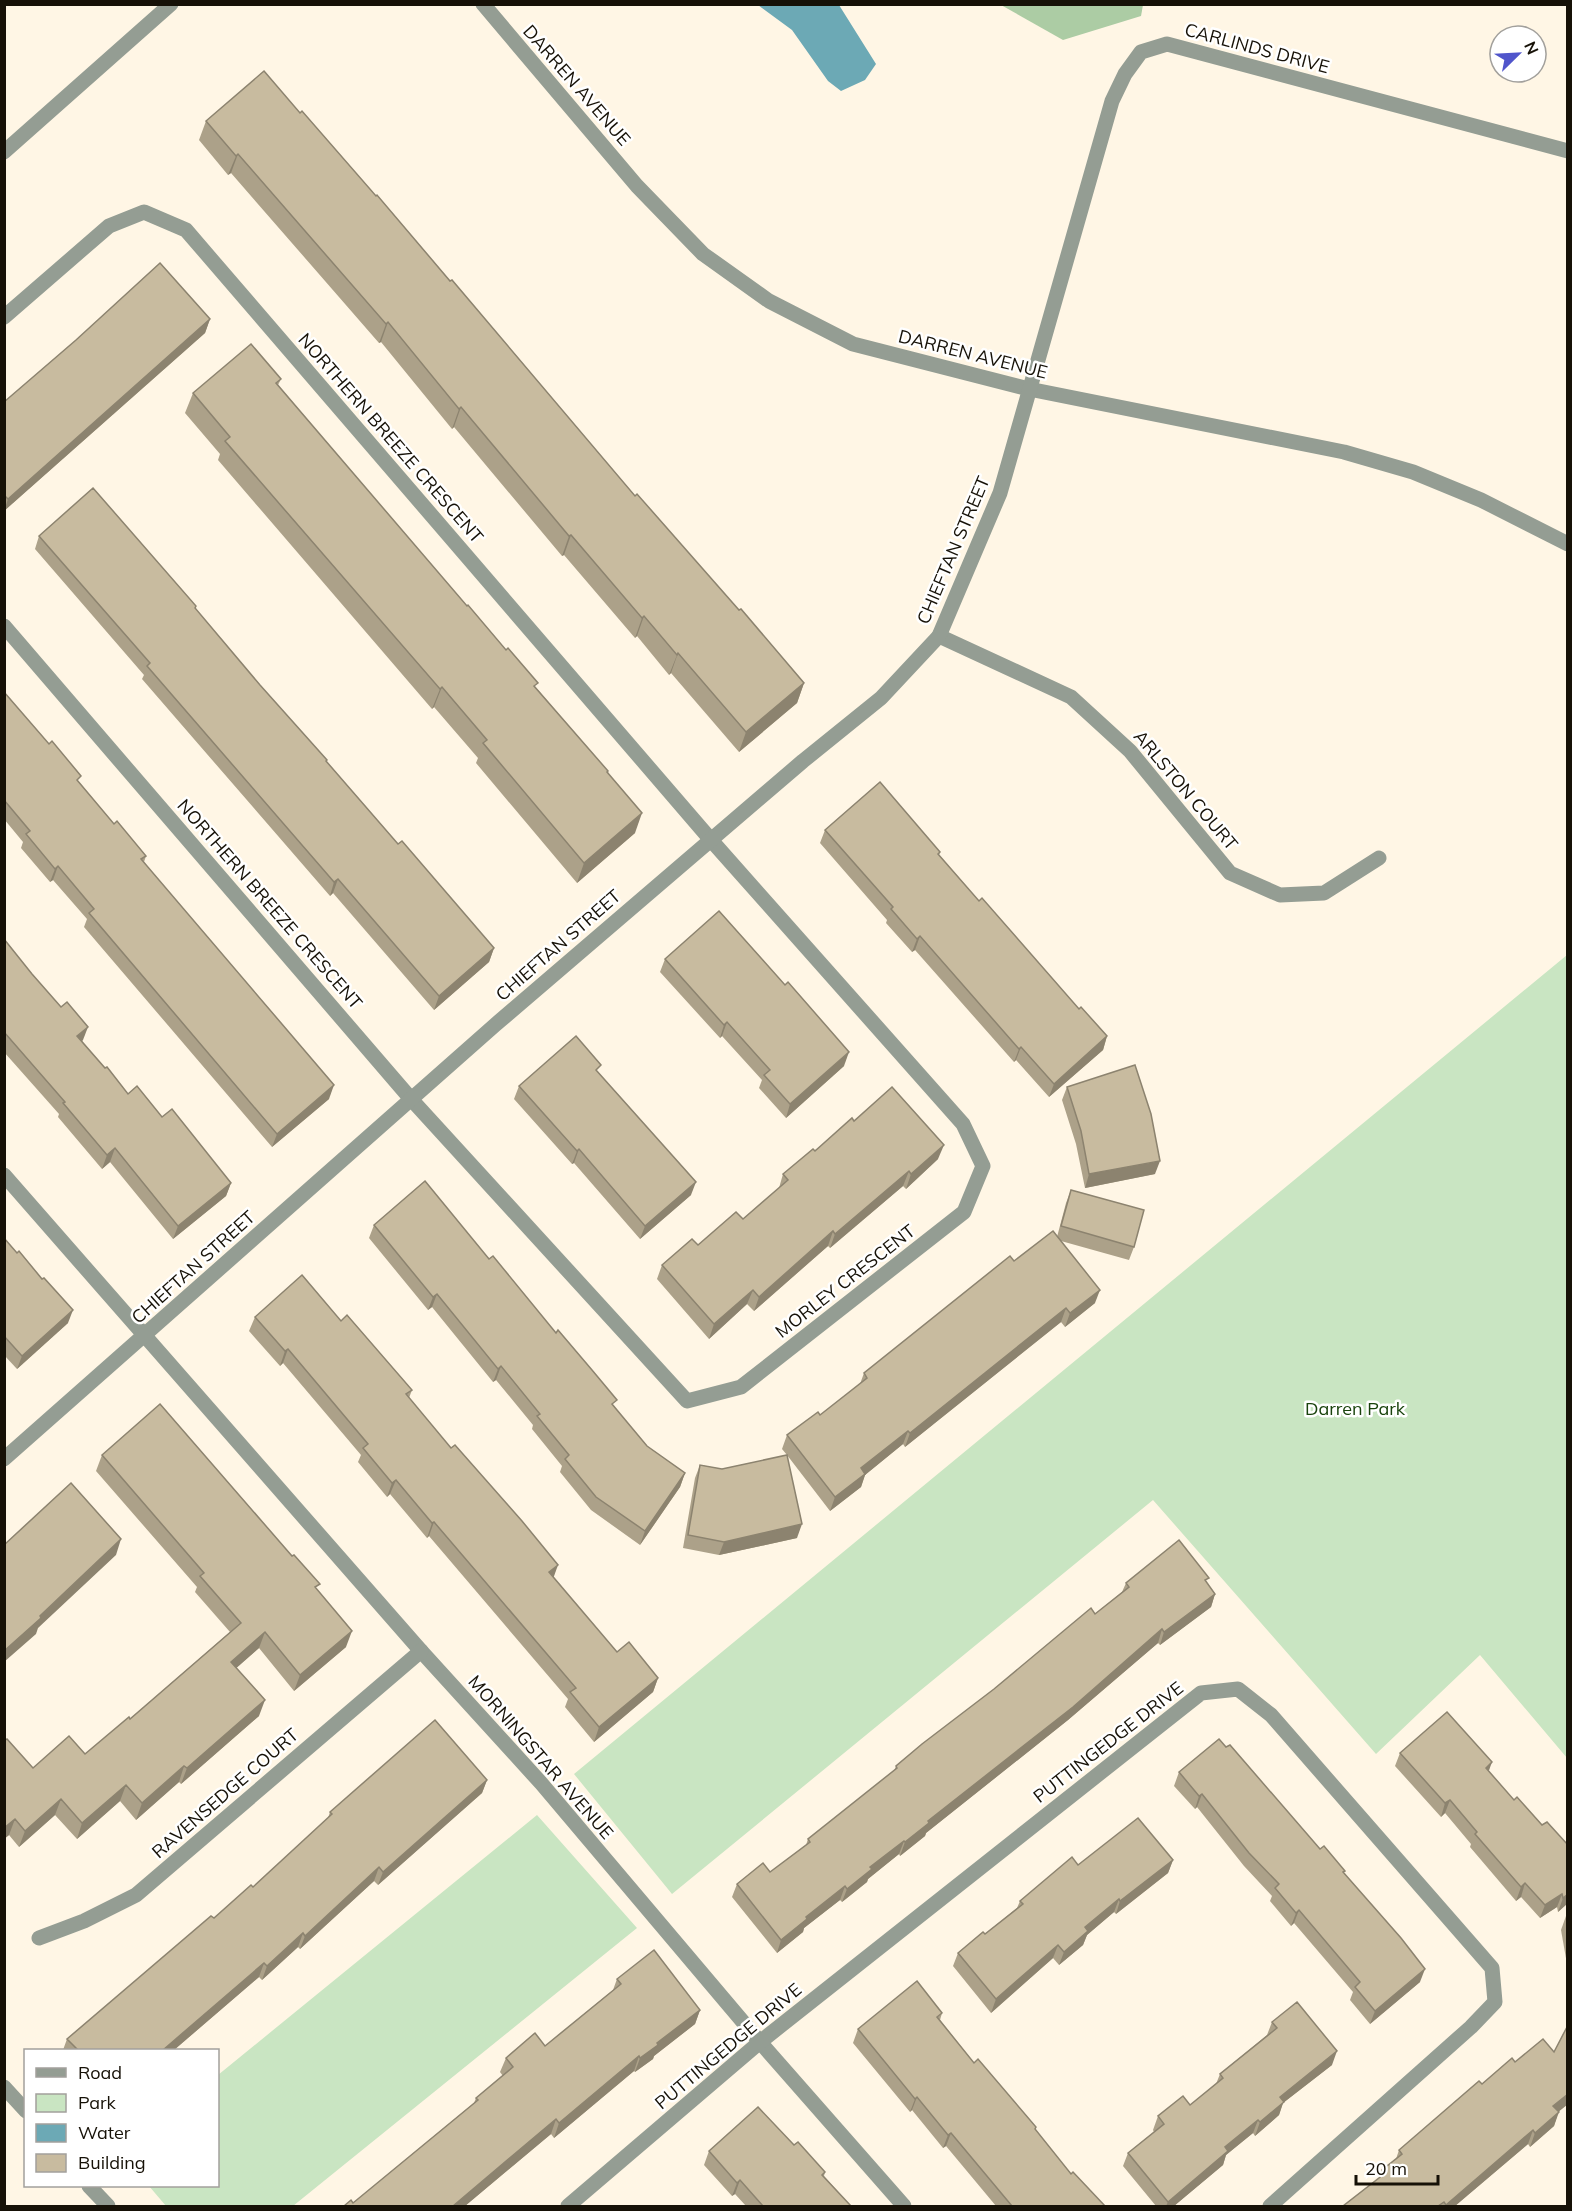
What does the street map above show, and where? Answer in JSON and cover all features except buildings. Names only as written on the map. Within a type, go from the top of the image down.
[{"type":"street","points":[[4,152],[171,4]]},
{"type":"street","name":"DARREN AVENUE","points":[[483,4],[637,186],[703,254],[769,301],[854,344],[1029,389],[1344,452],[1413,472],[1481,500],[1568,544]]},
{"type":"street","name":"CARLINDS DRIVE","points":[[1029,389],[1112,101],[1125,74],[1141,52],[1167,44],[1568,151]]},
{"type":"street","name":"NORTHERN BREEZE CRESCENT","points":[[4,317],[110,225],[144,212],[186,230],[711,840]]},
{"type":"street","name":"CHIEFTAN STREET","points":[[4,1459],[411,1099],[711,840],[881,698],[939,636],[1000,493],[1029,389]]},
{"type":"street","name":"NORTHERN BREEZE CRESCENT","points":[[4,626],[411,1099]]},
{"type":"street","name":"ARLSTON COURT","points":[[939,636],[1071,697],[1130,751],[1230,873],[1280,895],[1324,893],[1379,858]]},
{"type":"street","name":"MORLEY CRESCENT","points":[[411,1099],[687,1401],[741,1387],[964,1212],[983,1166],[963,1124],[711,840]]},
{"type":"street","name":"MORNINGSTAR AVENUE","points":[[4,1175],[421,1651],[541,1783],[760,2042],[904,2206]]},
{"type":"street","name":"RAVENSEDGE COURT","points":[[39,1938],[84,1921],[136,1895],[421,1651]]},
{"type":"street","name":"PUTTINGEDGE DRIVE","points":[[568,2206],[760,2042],[1201,1693],[1238,1689],[1271,1715],[1492,1968],[1495,2002],[1471,2027],[1270,2206]]},
{"type":"street","points":[[4,2087],[24,2109]]},
{"type":"street","points":[[90,2187],[108,2206]]},
{"type":"green space","points":[[1001,5],[1143,5],[1141,16],[1063,40]]},
{"type":"green space","name":"Darren Park","points":[[1567,955],[1567,1758],[1480,1655],[1376,1754],[1153,1500],[672,1894],[574,1774]]},
{"type":"green space","points":[[537,1815],[637,1928],[293,2206],[166,2206],[150,2187],[219,2187],[219,2074]]},
{"type":"water","points":[[758,5],[839,5],[876,64],[865,80],[841,91],[828,81],[792,30]]}]
